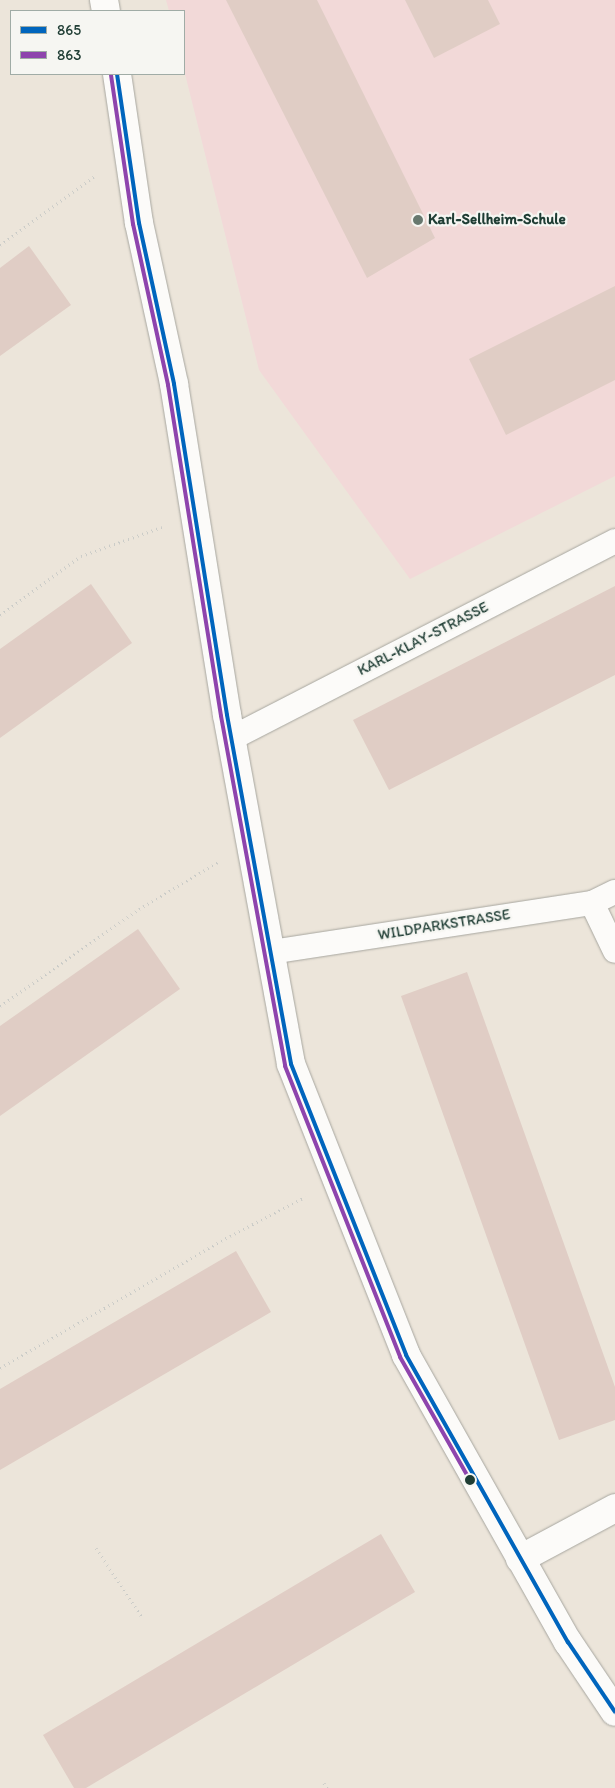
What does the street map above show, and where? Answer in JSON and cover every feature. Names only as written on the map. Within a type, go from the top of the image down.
[{"type":"street","points":[[117,75],[139,223],[174,384],[232,738],[291,1064],[406,1355],[568,1642],[615,1712]]},
{"type":"street","points":[[520,1559],[615,1508]]},
{"type":"lane","name":"KARL-KLAY-STRASSE","points":[[232,738],[615,540]]},
{"type":"lane","name":"WILDPARKSTRASSE","points":[[271,952],[592,903],[615,892]]},
{"type":"lane","points":[[592,903],[615,951]]},
{"type":"path","points":[[0,245],[128,151]]},
{"type":"path","points":[[0,615],[81,556],[195,515]]},
{"type":"path","points":[[0,1006],[139,909],[251,843]]},
{"type":"path","points":[[0,1368],[230,1236],[337,1181]]},
{"type":"path","points":[[96,1548],[142,1617]]},
{"type":"path","points":[[324,1783],[328,1788]]},
{"type":"shaded area","name":"Karl-Sellheim-Schule","points":[[166,0],[615,0],[615,476],[410,579],[259,370],[185,74],[185,10],[169,10]]},
{"type":"building","points":[[226,0],[317,0],[435,238],[367,278]]},
{"type":"building","points":[[405,0],[488,0],[500,24],[434,58]]},
{"type":"building","points":[[29,246],[71,305],[0,356],[0,268]]},
{"type":"building","points":[[615,286],[615,380],[506,435],[469,359]]},
{"type":"building","points":[[91,584],[132,643],[0,738],[0,649]]},
{"type":"building","points":[[615,586],[615,675],[389,790],[353,720]]},
{"type":"building","points":[[138,929],[180,989],[0,1116],[0,1026]]},
{"type":"building","points":[[467,972],[615,1387],[615,1420],[559,1440],[401,996]]},
{"type":"building","points":[[236,1251],[271,1312],[0,1470],[0,1389]]},
{"type":"building","points":[[381,1534],[415,1592],[86,1788],[74,1788],[43,1735]]},
{"type":"transit line","name":"863","points":[[111,75],[133,224],[168,385],[221,716],[285,1066],[400,1357],[470,1480]]},
{"type":"transit line","name":"865","points":[[117,75],[139,223],[174,384],[227,715],[291,1064],[406,1355],[568,1642],[615,1712]]},
{"type":"place","name":"Karl-Sellheim-Schule","points":[[418,220]]}]
